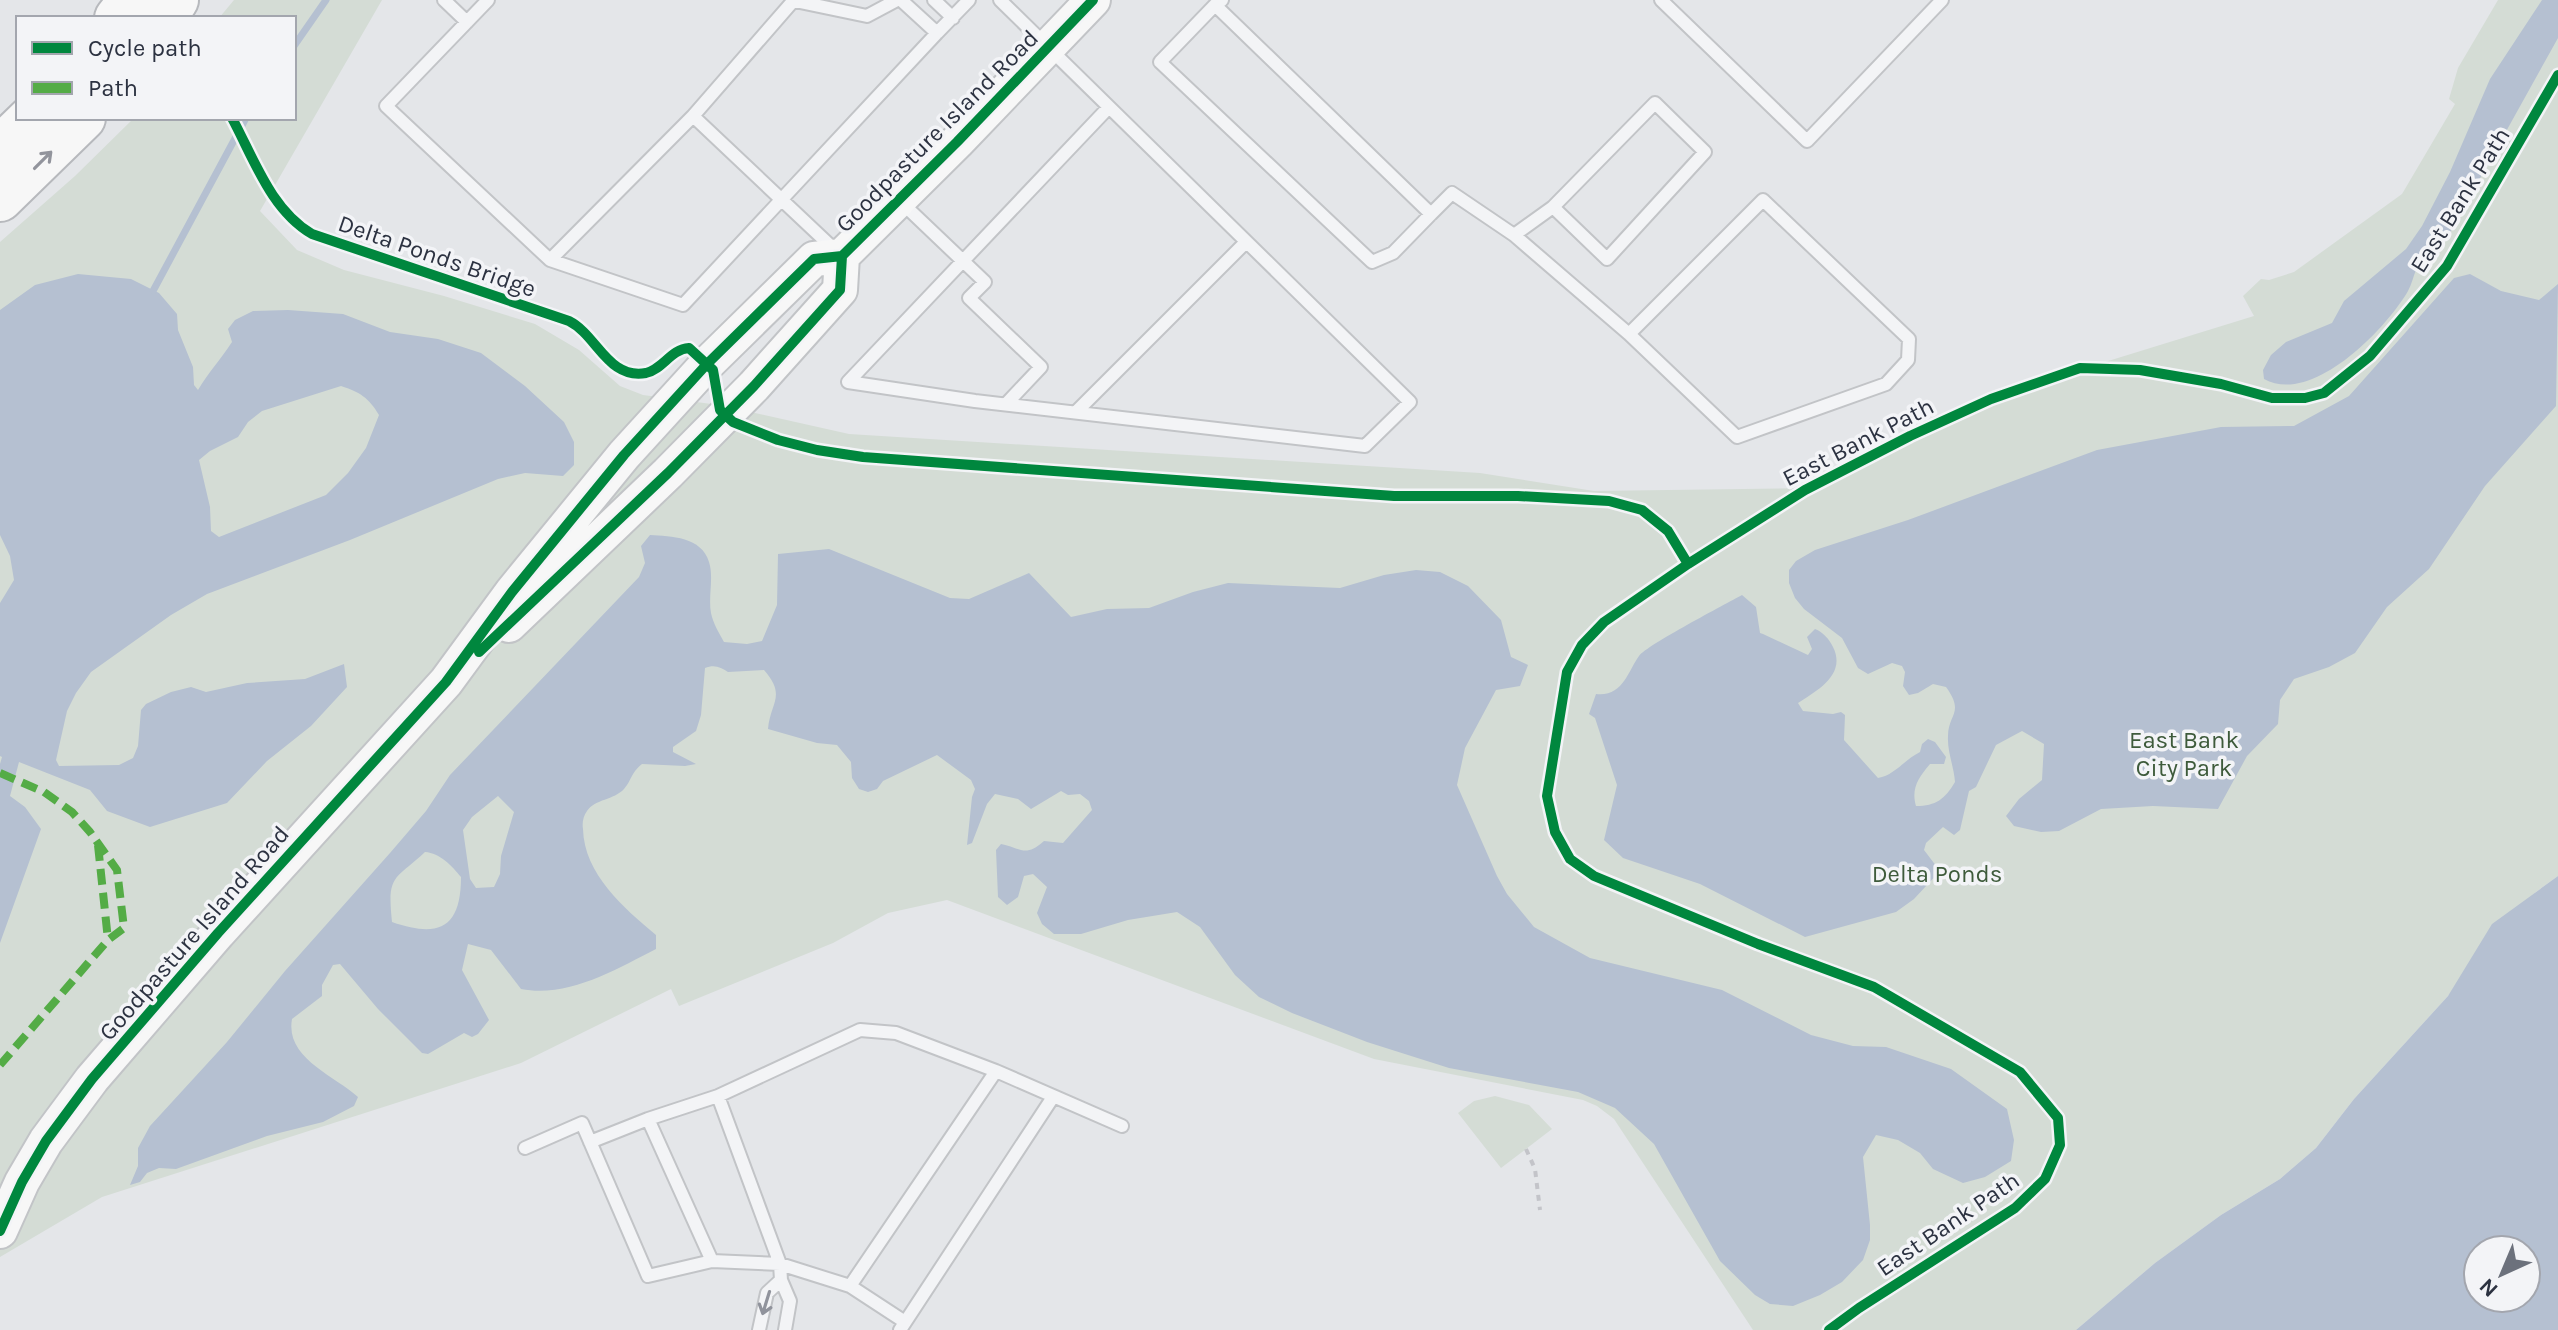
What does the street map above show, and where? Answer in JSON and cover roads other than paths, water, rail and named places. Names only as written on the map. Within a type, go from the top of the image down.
[{"type":"highway","points":[[119,16],[131,0]]},
{"type":"highway","points":[[0,148],[29,120]]},
{"type":"highway","points":[[0,199],[81,120]]},
{"type":"main road","name":"Goodpasture Island Road","points":[[446,682],[512,592],[615,466],[707,364],[814,259],[842,256],[1093,0]]},
{"type":"main road","name":"Goodpasture Island Road","points":[[0,1231],[22,1182],[46,1141],[92,1079],[218,933],[446,682],[529,607],[754,386],[840,290],[842,256]]},
{"type":"lane","points":[[444,0],[467,22]]},
{"type":"lane","points":[[488,0],[386,106],[550,260],[683,305],[969,0]]},
{"type":"lane","points":[[550,260],[693,116],[795,0],[867,16],[899,0],[937,33]]},
{"type":"lane","points":[[934,0],[953,18]]},
{"type":"lane","points":[[1000,0],[1410,402],[1365,446],[1006,404],[848,382],[1109,107]]},
{"type":"lane","points":[[1661,0],[1807,141],[1942,0]]},
{"type":"lane","points":[[1431,214],[1218,2],[1160,62],[1372,262],[1393,253],[1452,193],[1514,235],[1629,334],[1737,437],[1886,384],[1908,360],[1909,339],[1763,200],[1629,334]]},
{"type":"lane","points":[[1514,235],[1553,207],[1655,103],[1705,152],[1607,259],[1553,207]]},
{"type":"lane","points":[[693,116],[842,256]]},
{"type":"lane","points":[[899,199],[985,282],[969,298],[1041,367],[1006,404]]},
{"type":"lane","points":[[1077,411],[1245,243]]},
{"type":"lane","points":[[590,1142],[718,1096],[860,1030],[896,1033],[996,1071],[1122,1126]]},
{"type":"lane","points":[[850,1286],[996,1071]]},
{"type":"lane","points":[[718,1096],[780,1264],[781,1280],[790,1301],[785,1330]]},
{"type":"lane","points":[[525,1148],[582,1123],[648,1276],[712,1261],[780,1264],[850,1286],[903,1326],[1053,1097]]},
{"type":"lane","points":[[648,1119],[712,1261]]},
{"type":"lane","points":[[759,1330],[767,1293],[781,1280]]},
{"type":"water","points":[[2542,0],[2558,0],[2558,38],[2449,234],[2441,241],[2434,242],[2427,251],[2397,307],[2365,343],[2325,373],[2304,382],[2283,385],[2264,379],[2263,370],[2271,355],[2286,342],[2332,323],[2344,301],[2406,249],[2422,226],[2450,172],[2490,79]]},
{"type":"water","points":[[78,274],[131,279],[159,293],[177,314],[178,330],[193,367],[194,385],[198,390],[232,342],[228,329],[235,320],[253,311],[343,314],[390,332],[438,339],[481,353],[525,386],[564,422],[574,442],[574,465],[563,476],[525,473],[498,479],[207,594],[171,615],[91,672],[67,711],[56,760],[59,766],[119,765],[133,758],[138,746],[141,710],[146,704],[171,692],[191,687],[206,692],[247,683],[305,679],[344,664],[347,687],[311,726],[267,761],[227,803],[150,827],[107,811],[90,790],[19,762],[10,796],[25,807],[41,829],[0,943],[0,603],[14,580],[10,556],[0,535],[0,310],[35,285]],"holes":[[[341,386],[359,393],[379,415],[366,448],[348,473],[326,495],[219,537],[211,531],[210,507],[199,460],[238,437],[248,422],[262,411]]]},
{"type":"water","points":[[2470,274],[2501,291],[2539,300],[2558,284],[2556,406],[2485,486],[2429,569],[2387,607],[2355,653],[2329,667],[2294,679],[2280,700],[2278,724],[2247,756],[2218,809],[2153,806],[2101,809],[2059,831],[2041,832],[2014,826],[2006,816],[2019,799],[2042,780],[2044,744],[2022,731],[1996,745],[1976,787],[1969,791],[1960,830],[1954,835],[1943,827],[1926,843],[1924,850],[1940,871],[1914,899],[1896,912],[1805,937],[1700,884],[1623,858],[1604,840],[1617,785],[1595,718],[1589,714],[1596,694],[1605,694],[1619,687],[1645,651],[1742,595],[1756,607],[1760,633],[1808,655],[1812,649],[1807,637],[1815,629],[1828,639],[1836,657],[1833,674],[1798,703],[1803,711],[1841,712],[1845,715],[1844,740],[1878,778],[1920,752],[1922,744],[1928,739],[1935,742],[1946,757],[1944,764],[1930,764],[1914,794],[1916,806],[1939,800],[1955,782],[1948,742],[1955,708],[1952,696],[1946,687],[1933,684],[1909,695],[1903,686],[1905,672],[1902,666],[1892,663],[1868,674],[1858,668],[1842,638],[1804,609],[1795,598],[1789,583],[1789,570],[1796,561],[1815,550],[1908,520],[2097,450],[2221,427],[2294,426],[2349,396],[2454,278]]},
{"type":"water","points":[[650,535],[685,540],[700,547],[709,562],[710,607],[716,628],[724,642],[747,644],[762,641],[777,605],[778,554],[829,549],[950,598],[969,599],[1029,573],[1071,617],[1107,609],[1149,608],[1228,583],[1340,588],[1384,575],[1416,570],[1440,572],[1468,586],[1501,620],[1511,657],[1528,665],[1520,686],[1496,690],[1465,748],[1457,785],[1497,876],[1507,894],[1534,927],[1590,958],[1722,990],[1811,1035],[1853,1046],[1886,1047],[1951,1069],[2007,1109],[2014,1140],[2011,1161],[1985,1177],[1963,1183],[1933,1169],[1920,1153],[1898,1140],[1876,1135],[1863,1157],[1870,1240],[1863,1260],[1842,1282],[1820,1295],[1793,1306],[1770,1304],[1755,1295],[1720,1261],[1654,1144],[1615,1108],[1578,1092],[1449,1068],[1367,1042],[1292,1013],[1259,997],[1235,975],[1200,927],[1177,912],[1128,920],[1081,934],[1054,934],[1042,924],[1037,913],[1047,887],[1033,874],[1024,876],[1018,897],[1007,905],[998,897],[996,850],[1001,844],[1027,850],[1044,841],[1063,843],[1092,810],[1089,801],[1080,794],[1068,795],[1061,791],[1031,809],[1018,799],[995,794],[987,804],[972,843],[967,845],[975,789],[971,780],[937,755],[883,781],[877,789],[868,792],[859,789],[852,778],[851,762],[837,745],[817,743],[768,729],[776,693],[764,670],[728,672],[714,666],[705,668],[701,715],[696,731],[673,747],[673,752],[696,764],[642,764],[624,789],[590,807],[583,820],[590,861],[608,889],[656,935],[656,949],[591,980],[556,990],[539,991],[521,989],[491,950],[468,944],[462,970],[489,1020],[478,1034],[472,1037],[464,1033],[428,1054],[422,1053],[378,1009],[340,964],[333,965],[322,985],[322,996],[292,1019],[292,1033],[303,1055],[358,1097],[354,1106],[323,1122],[267,1136],[176,1169],[159,1168],[147,1173],[140,1182],[130,1185],[138,1166],[138,1148],[150,1126],[227,1042],[426,811],[450,775],[639,577],[645,563],[641,546]],"holes":[[[498,796],[514,812],[501,856],[500,874],[494,887],[476,888],[470,879],[463,830],[472,817]],[[425,852],[441,857],[461,877],[457,908],[444,925],[434,929],[392,922],[392,886],[400,874]]]},
{"type":"water","points":[[2558,876],[2558,1330],[2076,1330],[2155,1263],[2221,1215],[2280,1179],[2316,1148],[2354,1099],[2448,996],[2492,924]]},
{"type":"waterway","points":[[296,43],[326,0]]},
{"type":"waterway","points":[[153,291],[245,120]]},
{"type":"park label","name":"East Bank City Park","points":[[2184,754]]},
{"type":"park label","name":"Delta Ponds","points":[[1937,874]]}]
